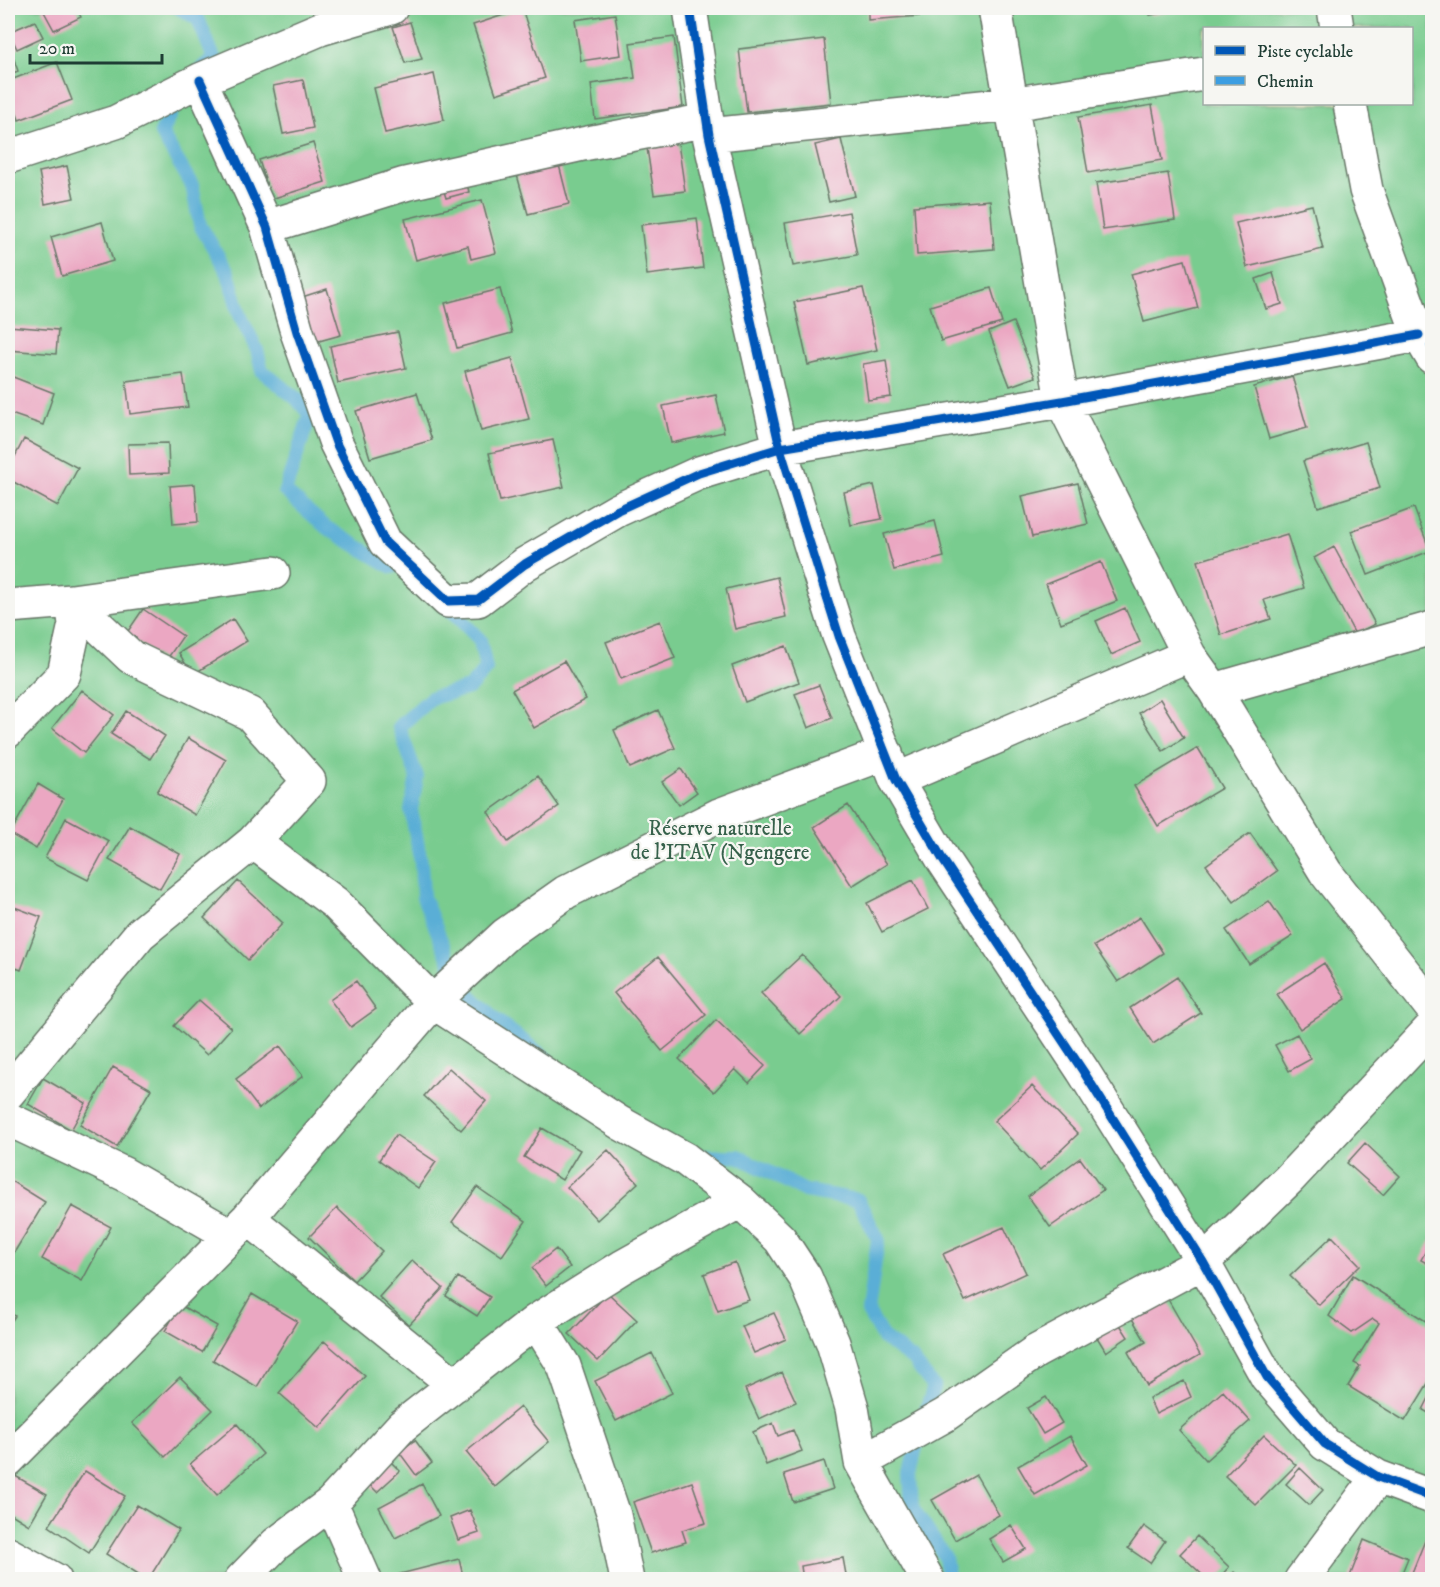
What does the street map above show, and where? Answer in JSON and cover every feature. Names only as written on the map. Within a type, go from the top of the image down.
[{"type":"street","points":[[8,157],[116,122],[317,18],[391,8]]},
{"type":"street","points":[[690,8],[708,128],[780,448],[839,636],[891,767],[943,860],[1083,1071],[1203,1262],[1267,1377],[1325,1444],[1378,1477],[1432,1497]]},
{"type":"street","points":[[995,8],[1062,401],[1189,655],[1214,690],[1326,873],[1432,1008]]},
{"type":"street","points":[[1334,8],[1337,27]]},
{"type":"street","points":[[267,226],[405,184],[583,144],[708,128],[1011,104],[1203,74]]},
{"type":"street","points":[[200,80],[267,226],[297,332],[336,443],[385,542],[448,601],[478,600],[525,564],[618,510],[699,473],[780,448],[1062,401],[1426,346],[1366,190],[1350,105]]},
{"type":"street","points":[[8,606],[72,601],[273,573]]},
{"type":"street","points":[[8,731],[64,674],[75,624],[72,601]]},
{"type":"street","points":[[8,1093],[140,934],[253,842],[309,781],[250,714],[131,657],[72,601]]},
{"type":"street","points":[[1214,690],[1432,628]]},
{"type":"street","points":[[8,1460],[239,1227],[433,1002],[505,935],[566,892],[719,815],[891,767],[1189,655]]},
{"type":"street","points":[[253,842],[335,903],[433,1002],[620,1124],[685,1159],[740,1201],[780,1239],[805,1277],[833,1343],[852,1408],[928,1580]]},
{"type":"street","points":[[874,1455],[945,1415],[1035,1353],[1203,1262],[1289,1179],[1432,1027]]},
{"type":"street","points":[[8,1119],[239,1227],[455,1385]]},
{"type":"street","points":[[241,1580],[276,1544],[331,1503],[402,1426],[536,1321],[622,1267],[740,1201]]},
{"type":"street","points":[[536,1321],[564,1366],[614,1515],[627,1580]]},
{"type":"street","points":[[1301,1580],[1378,1477]]},
{"type":"street","points":[[331,1503],[365,1580]]},
{"type":"street","points":[[8,1554],[55,1580]]},
{"type":"green space","name":"Réserve naturelle de l'ITAV (Ngengere","points":[[8,8],[1432,8],[1432,1579],[8,1579]]},
{"type":"building","points":[[42,8],[76,8],[81,17],[54,30]]},
{"type":"building","points":[[837,8],[861,8],[861,10],[838,12]]},
{"type":"building","points":[[868,8],[948,8],[948,14],[868,20]]},
{"type":"building","points":[[1149,8],[1172,8],[1172,11],[1150,15]]},
{"type":"building","points":[[522,9],[545,78],[496,94],[473,25]]},
{"type":"building","points":[[615,14],[621,55],[581,61],[575,20]]},
{"type":"building","points":[[35,21],[43,37],[17,49],[9,32]]},
{"type":"building","points":[[410,22],[422,59],[405,63],[393,27]]},
{"type":"building","points":[[674,37],[683,107],[595,119],[591,84],[635,78],[630,43]]},
{"type":"building","points":[[824,39],[831,103],[747,112],[739,49]]},
{"type":"building","points":[[8,42],[18,71],[8,75]]},
{"type":"building","points":[[57,62],[72,100],[19,120],[8,89],[8,81]]},
{"type":"building","points":[[434,74],[444,120],[385,133],[374,88]]},
{"type":"building","points":[[303,80],[313,128],[283,134],[273,86]]},
{"type":"building","points":[[1152,105],[1162,160],[1088,173],[1078,117]]},
{"type":"building","points":[[841,139],[855,196],[829,202],[815,145]]},
{"type":"building","points":[[313,143],[325,182],[271,199],[259,160]]},
{"type":"building","points":[[678,143],[685,191],[654,195],[647,148]]},
{"type":"building","points":[[557,157],[569,204],[528,214],[515,168]]},
{"type":"building","points":[[67,166],[74,198],[45,204],[39,172]]},
{"type":"building","points":[[1168,173],[1175,220],[1103,230],[1096,183]]},
{"type":"building","points":[[465,175],[469,192],[446,198],[441,181]]},
{"type":"building","points":[[482,200],[496,253],[471,259],[468,246],[416,260],[405,219]]},
{"type":"building","points":[[990,200],[994,249],[917,255],[914,206]]},
{"type":"building","points":[[1312,205],[1323,249],[1247,267],[1236,223]]},
{"type":"building","points":[[849,212],[857,255],[793,266],[785,223]]},
{"type":"building","points":[[697,218],[703,268],[647,275],[641,225]]},
{"type":"building","points":[[102,222],[113,261],[62,276],[51,237]]},
{"type":"building","points":[[1185,260],[1198,308],[1144,322],[1131,274]]},
{"type":"building","points":[[1273,273],[1282,304],[1266,309],[1256,279]]},
{"type":"building","points":[[863,288],[877,350],[808,365],[794,302]]},
{"type":"building","points":[[991,288],[1002,323],[941,341],[930,306]]},
{"type":"building","points":[[327,289],[341,335],[312,343],[299,298]]},
{"type":"building","points":[[500,289],[512,333],[457,348],[445,303]]},
{"type":"building","points":[[1013,322],[1035,377],[1010,386],[989,332]]},
{"type":"building","points":[[8,326],[58,330],[56,354],[8,350]]},
{"type":"building","points":[[398,332],[406,368],[338,383],[330,346]]},
{"type":"building","points":[[512,358],[529,419],[481,431],[465,371]]},
{"type":"building","points":[[886,360],[891,397],[868,400],[863,364]]},
{"type":"building","points":[[183,374],[188,407],[130,414],[126,381]]},
{"type":"building","points":[[8,375],[54,393],[43,425],[8,413]]},
{"type":"building","points":[[1292,376],[1307,428],[1269,439],[1254,387]]},
{"type":"building","points":[[417,393],[432,440],[370,458],[356,411]]},
{"type":"building","points":[[716,395],[724,432],[671,443],[663,406]]},
{"type":"building","points":[[24,439],[78,468],[58,506],[8,479],[8,470]]},
{"type":"building","points":[[553,440],[564,487],[500,501],[489,453]]},
{"type":"building","points":[[1366,442],[1380,488],[1318,507],[1303,461]]},
{"type":"building","points":[[168,443],[169,473],[129,475],[128,444]]},
{"type":"building","points":[[1078,483],[1088,524],[1032,537],[1022,496]]},
{"type":"building","points":[[195,484],[198,522],[173,524],[170,486]]},
{"type":"building","points":[[874,485],[882,519],[851,525],[844,492]]},
{"type":"building","points":[[1414,508],[1430,551],[1368,575],[1351,531]]},
{"type":"building","points":[[935,521],[944,557],[894,570],[884,534]]},
{"type":"building","points":[[1287,534],[1304,588],[1264,600],[1271,619],[1221,635],[1198,561]]},
{"type":"building","points":[[1334,547],[1375,624],[1355,634],[1314,558]]},
{"type":"building","points":[[1101,562],[1117,601],[1061,623],[1046,584]]},
{"type":"building","points":[[777,577],[786,617],[735,629],[726,589]]},
{"type":"building","points":[[1125,608],[1140,642],[1111,655],[1096,621]]},
{"type":"building","points":[[143,609],[183,636],[165,662],[126,634]]},
{"type":"building","points":[[233,619],[247,641],[192,675],[179,653]]},
{"type":"building","points":[[660,621],[675,658],[621,679],[606,642]]},
{"type":"building","points":[[786,646],[799,682],[745,702],[732,666]]},
{"type":"building","points":[[564,661],[586,699],[534,728],[512,690]]},
{"type":"building","points":[[819,685],[832,718],[808,728],[795,694]]},
{"type":"building","points":[[82,690],[114,715],[84,753],[52,728]]},
{"type":"building","points":[[1160,699],[1184,738],[1163,751],[1139,713]]},
{"type":"building","points":[[658,710],[675,748],[630,768],[614,730]]},
{"type":"building","points":[[126,711],[165,736],[150,759],[111,734]]},
{"type":"building","points":[[188,738],[226,760],[195,815],[157,792]]},
{"type":"building","points":[[1198,748],[1222,788],[1158,826],[1134,786]]},
{"type":"building","points":[[681,769],[697,792],[679,805],[662,782]]},
{"type":"building","points":[[538,776],[559,806],[508,842],[488,812]]},
{"type":"building","points":[[38,784],[63,799],[36,849],[10,834]]},
{"type":"building","points":[[848,805],[887,864],[852,886],[814,827]]},
{"type":"building","points":[[66,818],[109,841],[88,880],[45,858]]},
{"type":"building","points":[[130,826],[180,854],[160,889],[109,860]]},
{"type":"building","points":[[1250,833],[1277,871],[1234,902],[1206,865]]},
{"type":"building","points":[[913,880],[928,909],[882,932],[867,903]]},
{"type":"building","points":[[238,881],[283,923],[248,960],[204,918]]},
{"type":"building","points":[[1269,901],[1293,936],[1249,964],[1226,930]]},
{"type":"building","points":[[9,905],[41,917],[21,970],[8,965]]},
{"type":"building","points":[[1140,917],[1163,953],[1118,982],[1094,946]]},
{"type":"building","points":[[802,955],[841,996],[800,1034],[761,993]]},
{"type":"building","points":[[658,957],[706,1015],[662,1051],[614,993]]},
{"type":"building","points":[[1324,963],[1346,999],[1300,1029],[1277,994]]},
{"type":"building","points":[[1177,977],[1201,1013],[1153,1044],[1130,1008]]},
{"type":"building","points":[[356,981],[376,1009],[351,1027],[330,1000]]},
{"type":"building","points":[[199,1000],[231,1028],[207,1055],[174,1026]]},
{"type":"building","points":[[716,1020],[765,1066],[749,1083],[735,1069],[714,1092],[679,1059]]},
{"type":"building","points":[[1297,1034],[1311,1059],[1289,1071],[1275,1045]]},
{"type":"building","points":[[280,1046],[303,1076],[259,1109],[236,1079]]},
{"type":"building","points":[[113,1067],[151,1089],[117,1147],[80,1125]]},
{"type":"building","points":[[449,1068],[486,1101],[461,1130],[424,1096]]},
{"type":"building","points":[[43,1078],[86,1103],[71,1130],[28,1104]]},
{"type":"building","points":[[1032,1086],[1078,1134],[1040,1170],[994,1121]]},
{"type":"building","points":[[542,1128],[580,1150],[562,1180],[524,1157]]},
{"type":"building","points":[[396,1135],[436,1162],[418,1188],[379,1160]]},
{"type":"building","points":[[1365,1143],[1400,1176],[1383,1195],[1347,1163]]},
{"type":"building","points":[[608,1150],[638,1183],[597,1220],[567,1187]]},
{"type":"building","points":[[1080,1158],[1103,1190],[1050,1227],[1028,1196]]},
{"type":"building","points":[[8,1179],[45,1202],[9,1261],[8,1260]]},
{"type":"building","points":[[477,1187],[526,1221],[502,1256],[452,1222]]},
{"type":"building","points":[[72,1206],[111,1227],[82,1281],[42,1259]]},
{"type":"building","points":[[337,1208],[382,1251],[354,1281],[309,1237]]},
{"type":"building","points":[[1004,1227],[1026,1273],[965,1301],[943,1254]]},
{"type":"building","points":[[1332,1236],[1360,1265],[1319,1305],[1290,1276]]},
{"type":"building","points":[[1432,1239],[1432,1266],[1421,1260]]},
{"type":"building","points":[[556,1249],[570,1267],[546,1286],[532,1268]]},
{"type":"building","points":[[412,1260],[443,1288],[409,1325],[379,1297]]},
{"type":"building","points":[[735,1262],[749,1300],[718,1311],[704,1274]]},
{"type":"building","points":[[1353,1275],[1432,1325],[1432,1377],[1405,1421],[1348,1386],[1360,1366],[1354,1363],[1379,1323],[1373,1319],[1352,1333],[1329,1316]]},
{"type":"building","points":[[458,1277],[490,1297],[477,1316],[446,1296]]},
{"type":"building","points":[[608,1293],[637,1320],[598,1361],[569,1334]]},
{"type":"building","points":[[252,1294],[297,1321],[257,1387],[213,1360]]},
{"type":"building","points":[[1166,1296],[1200,1355],[1147,1386],[1128,1352],[1146,1342],[1131,1317]]},
{"type":"building","points":[[180,1305],[217,1326],[202,1352],[165,1331]]},
{"type":"building","points":[[8,1311],[15,1316],[8,1326]]},
{"type":"building","points":[[774,1313],[786,1339],[754,1353],[742,1326]]},
{"type":"building","points":[[1117,1320],[1128,1337],[1106,1352],[1095,1334]]},
{"type":"building","points":[[324,1341],[365,1376],[319,1428],[279,1393]]},
{"type":"building","points":[[652,1353],[672,1393],[616,1421],[595,1381]]},
{"type":"building","points":[[782,1372],[796,1402],[759,1419],[745,1389]]},
{"type":"building","points":[[180,1377],[213,1410],[165,1457],[132,1423]]},
{"type":"building","points":[[1184,1381],[1191,1397],[1156,1414],[1149,1398]]},
{"type":"building","points":[[1223,1391],[1250,1421],[1206,1460],[1179,1430]]},
{"type":"building","points":[[1432,1392],[1432,1415],[1423,1410]]},
{"type":"building","points":[[1046,1397],[1062,1423],[1043,1434],[1027,1408]]},
{"type":"building","points":[[520,1407],[549,1442],[495,1487],[466,1452]]},
{"type":"building","points":[[773,1423],[778,1436],[793,1430],[802,1451],[766,1465],[753,1432]]},
{"type":"building","points":[[237,1424],[263,1454],[217,1495],[190,1464]]},
{"type":"building","points":[[1264,1435],[1296,1465],[1256,1505],[1225,1476]]},
{"type":"building","points":[[1070,1436],[1087,1465],[1035,1495],[1018,1466]]},
{"type":"building","points":[[415,1440],[432,1463],[416,1475],[399,1452]]},
{"type":"building","points":[[390,1461],[400,1471],[377,1492],[367,1482]]},
{"type":"building","points":[[824,1461],[833,1489],[793,1502],[784,1474]]},
{"type":"building","points":[[1300,1468],[1323,1490],[1309,1505],[1286,1484]]},
{"type":"building","points":[[85,1471],[125,1496],[89,1553],[49,1526]]},
{"type":"building","points":[[10,1473],[47,1494],[29,1525],[8,1512]]},
{"type":"building","points":[[976,1475],[999,1515],[955,1540],[932,1500]]},
{"type":"building","points":[[692,1482],[706,1523],[682,1530],[686,1542],[651,1553],[633,1502]]},
{"type":"building","points":[[422,1484],[439,1516],[395,1538],[379,1507]]},
{"type":"building","points":[[137,1505],[179,1530],[148,1580],[106,1554]]},
{"type":"building","points":[[470,1510],[479,1533],[458,1540],[450,1518]]},
{"type":"building","points":[[1011,1525],[1026,1549],[1003,1562],[989,1539]]},
{"type":"building","points":[[1144,1526],[1165,1541],[1150,1563],[1128,1548]]},
{"type":"building","points":[[1197,1536],[1229,1567],[1217,1580],[1208,1580],[1180,1554]]},
{"type":"building","points":[[1426,1538],[1432,1541],[1432,1580],[1409,1580]]},
{"type":"building","points":[[1364,1540],[1408,1558],[1399,1580],[1349,1579]]},
{"type":"building","points":[[843,1558],[847,1580],[803,1580],[801,1566]]},
{"type":"building","points":[[459,1559],[464,1580],[388,1580],[388,1577]]},
{"type":"building","points":[[1234,1572],[1243,1580],[1227,1580]]},
{"type":"waterway","points":[[179,8],[198,19],[214,58],[203,67]]},
{"type":"waterway","points":[[178,98],[161,133],[192,185],[200,225],[228,273],[240,315],[257,350],[262,371],[297,399],[310,415],[285,491],[327,528],[392,567]]},
{"type":"waterway","points":[[445,604],[480,640],[486,669],[469,688],[431,698],[399,727],[417,777],[411,810],[421,862],[423,897],[459,984],[496,1020],[547,1059]]},
{"type":"waterway","points":[[690,1157],[738,1156],[805,1191],[858,1200],[878,1239],[868,1312],[883,1338],[912,1359],[934,1387],[920,1429],[910,1474],[912,1508],[945,1557],[948,1580]]},
{"type":"marked path","points":[[1427,349],[1432,348]]},
{"type":"cycle path","points":[[690,8],[709,135],[780,448],[839,636],[896,780],[943,860],[1083,1071],[1203,1262],[1267,1377],[1325,1444],[1378,1477],[1432,1497]]},
{"type":"cycle path","points":[[200,80],[267,227],[297,332],[336,443],[385,542],[448,601],[478,600],[525,564],[618,510],[699,473],[780,448],[1062,401],[1419,335]]}]
